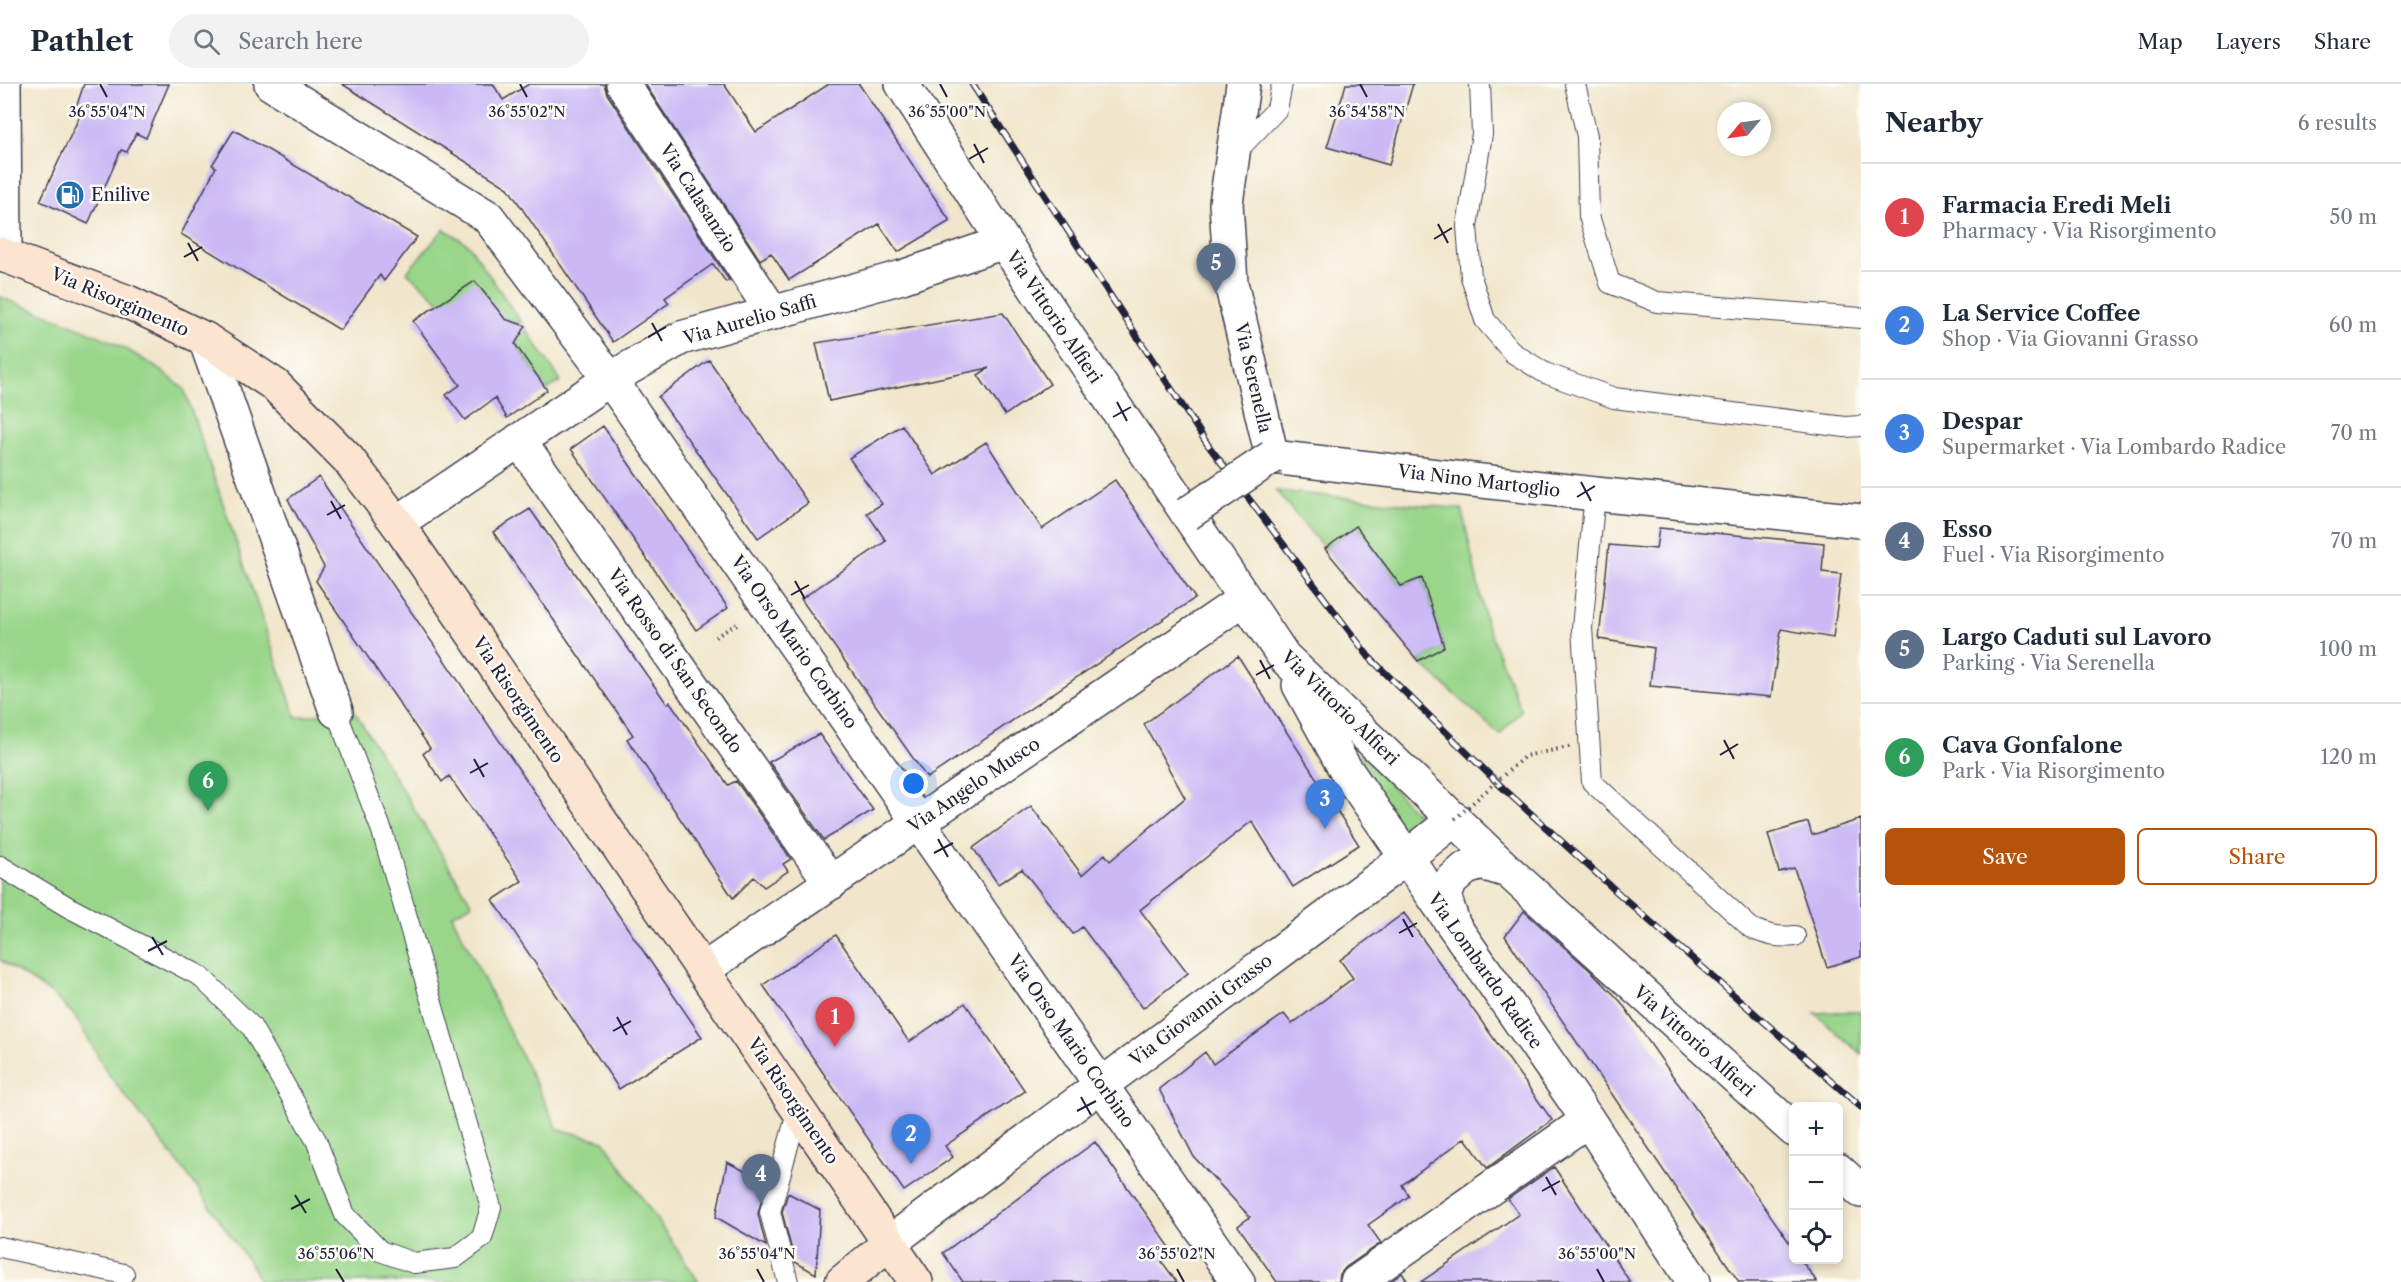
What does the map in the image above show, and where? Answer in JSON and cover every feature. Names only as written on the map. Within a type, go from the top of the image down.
[{"type":"main road","name":"Via Risorgimento","points":[[2,255],[128,302],[205,339],[275,385],[348,459],[397,523],[916,1282]]},
{"type":"main road","points":[[842,1282],[889,1243]]},
{"type":"street","points":[[2,255],[4,84]]},
{"type":"street","name":"Via Orso Mario Corbino","points":[[271,84],[488,217],[610,379],[1238,1282]]},
{"type":"street","name":"Via Calasanzio","points":[[623,84],[773,312]]},
{"type":"street","name":"Via Vittorio Alfieri","points":[[902,84],[1004,242],[1284,657],[1508,871],[1789,1125]]},
{"type":"street","name":"Via Serenella","points":[[1243,84],[1226,202],[1231,283],[1272,457]]},
{"type":"street","name":"Via Aurelio Saffi","points":[[397,523],[610,379],[681,338],[902,277],[1004,242]]},
{"type":"street","points":[[205,339],[336,711]]},
{"type":"street","name":"Via Rosso di San Secondo","points":[[519,440],[831,883]]},
{"type":"street","points":[[1187,514],[1272,457]]},
{"type":"street","name":"Via Nino Martoglio","points":[[1272,457],[1595,494],[1861,521]]},
{"type":"street","name":"Via Angelo Musco","points":[[703,970],[1244,599]]},
{"type":"street","name":"Via Lombardo Radice","points":[[1284,657],[1344,767],[1588,1120],[1694,1282]]},
{"type":"street","name":"Via Giovanni Grasso","points":[[889,1243],[1407,858],[1455,819]]},
{"type":"street","points":[[1453,923],[1445,898],[1450,882],[1466,868],[1482,863],[1508,871]]},
{"type":"street","points":[[1357,1282],[1588,1120]]},
{"type":"street","points":[[1843,1174],[1861,1191]]},
{"type":"lane","points":[[1232,156],[1277,109],[1282,84]]},
{"type":"lane","points":[[1480,84],[1482,134],[1467,226],[1471,277],[1485,320],[1513,353],[1545,374],[1614,398],[1845,427],[1861,426]]},
{"type":"lane","points":[[1575,84],[1587,136],[1589,216],[1610,283],[1657,302],[1861,318]]},
{"type":"lane","points":[[1595,494],[1582,628],[1592,783],[1752,927],[1766,935],[1795,936]]},
{"type":"lane","points":[[0,866],[68,907],[200,976],[250,1026],[316,1140],[345,1215],[380,1251],[414,1263],[455,1258],[482,1238],[491,1207],[382,831],[336,711]]},
{"type":"lane","points":[[788,1282],[770,1212],[798,1109]]},
{"type":"lane","points":[[0,1247],[124,1274]]},
{"type":"path","points":[[1455,819],[1525,756],[1573,746]]},
{"type":"green space","points":[[444,229],[468,244],[561,381],[547,390],[515,344],[521,334],[518,323],[441,303],[407,272]]},
{"type":"green space","points":[[0,297],[73,325],[119,346],[163,372],[184,389],[296,718],[353,709],[472,904],[452,915],[558,1129],[604,1141],[699,1282],[259,1282],[253,1268],[191,1179],[109,1075],[75,1016],[51,993],[0,960]]},
{"type":"green space","points":[[1276,491],[1462,509],[1486,623],[1521,710],[1500,735],[1418,661],[1444,647],[1422,578],[1401,586],[1356,526],[1325,549]]},
{"type":"green space","points":[[1360,753],[1419,816],[1400,829],[1364,768]]},
{"type":"green space","points":[[1861,1011],[1861,1054],[1815,1013]]},
{"type":"building","points":[[84,84],[169,84],[146,138],[136,133],[127,152],[121,150],[88,224],[40,201],[82,111],[76,108]]},
{"type":"building","points":[[342,84],[493,84],[503,100],[529,84],[604,84],[607,94],[729,280],[726,282],[713,264],[665,298],[669,303],[613,342],[508,188]]},
{"type":"building","points":[[645,84],[724,84],[756,132],[829,84],[859,84],[950,221],[898,252],[879,224],[789,280],[771,253],[760,260]]},
{"type":"building","points":[[1346,84],[1413,84],[1389,165],[1327,147]]},
{"type":"building","points":[[234,130],[417,237],[384,281],[380,275],[340,330],[181,234],[216,167],[212,165]]},
{"type":"building","points":[[475,281],[505,319],[526,326],[515,344],[547,390],[507,418],[495,398],[465,420],[446,395],[460,385],[413,321]]},
{"type":"building","points":[[1003,313],[1050,384],[1005,415],[978,375],[989,368],[829,401],[816,343]]},
{"type":"building","points":[[709,360],[808,503],[758,538],[658,397]]},
{"type":"building","points":[[902,425],[935,475],[986,442],[1042,529],[1115,480],[1195,598],[927,778],[801,599],[886,541],[867,513],[882,504],[849,458]]},
{"type":"building","points":[[603,426],[728,608],[696,630],[571,449]]},
{"type":"building","points":[[319,477],[702,1037],[619,1089],[493,900],[522,881],[449,776],[442,782],[423,754],[430,748],[316,581],[324,567],[288,499]]},
{"type":"building","points":[[530,509],[667,704],[670,702],[728,785],[736,781],[791,859],[783,864],[788,871],[764,887],[754,877],[733,898],[627,739],[633,735],[493,532]]},
{"type":"building","points":[[1356,526],[1401,586],[1422,578],[1444,647],[1418,661],[1325,549]]},
{"type":"building","points":[[1659,528],[1824,543],[1822,572],[1841,574],[1833,638],[1781,629],[1771,697],[1650,686],[1654,648],[1599,639],[1609,545],[1656,549]]},
{"type":"building","points":[[1238,656],[1359,845],[1293,887],[1252,821],[1140,910],[1188,973],[1143,1008],[1082,927],[1073,934],[1022,869],[998,884],[973,848],[1031,806],[1082,875],[1105,854],[1110,861],[1185,798],[1144,724]]},
{"type":"building","points":[[819,734],[873,810],[824,840],[769,762]]},
{"type":"building","points":[[1861,819],[1861,957],[1827,967],[1794,868],[1779,872],[1768,834],[1808,822],[1812,835]]},
{"type":"building","points":[[1524,911],[1594,974],[1621,1002],[1789,1242],[1789,1264],[1804,1264],[1817,1282],[1739,1282],[1505,936]]},
{"type":"building","points":[[1404,913],[1552,1120],[1487,1168],[1465,1138],[1402,1185],[1409,1196],[1368,1225],[1381,1243],[1346,1267],[1340,1274],[1339,1282],[1277,1282],[1238,1226],[1250,1217],[1194,1157],[1159,1089],[1205,1052],[1213,1064],[1284,1014],[1292,1024],[1353,978],[1340,960]]},
{"type":"building","points":[[836,935],[909,1042],[965,1003],[1025,1091],[945,1146],[953,1157],[904,1191],[763,985]]},
{"type":"building","points":[[1095,1142],[1174,1253],[1162,1262],[1177,1282],[963,1282],[943,1253]]},
{"type":"building","points":[[727,1162],[766,1182],[758,1214],[766,1246],[716,1217]]},
{"type":"building","points":[[1554,1167],[1630,1282],[1421,1282],[1519,1214],[1508,1199]]},
{"type":"building","points":[[788,1193],[820,1210],[816,1274],[795,1262],[782,1212]]},
{"type":"building","points":[[1402,1273],[1408,1282],[1390,1282]]},
{"type":"railway","points":[[972,84],[1208,445],[1369,657],[1505,790],[1861,1107]]},
{"type":"place","name":"Enilive","points":[[70,195]]},
{"type":"place","name":"Largo Caduti sul Lavoro","points":[[1216,293]]},
{"type":"place","name":"Cava Gonfalone","points":[[208,811]]},
{"type":"place","name":"Despar","points":[[1325,829]]},
{"type":"place","name":"Farmacia Eredi Meli","points":[[835,1047]]},
{"type":"place","name":"La Service Coffee","points":[[911,1164]]},
{"type":"place","name":"Esso","points":[[761,1204]]}]
